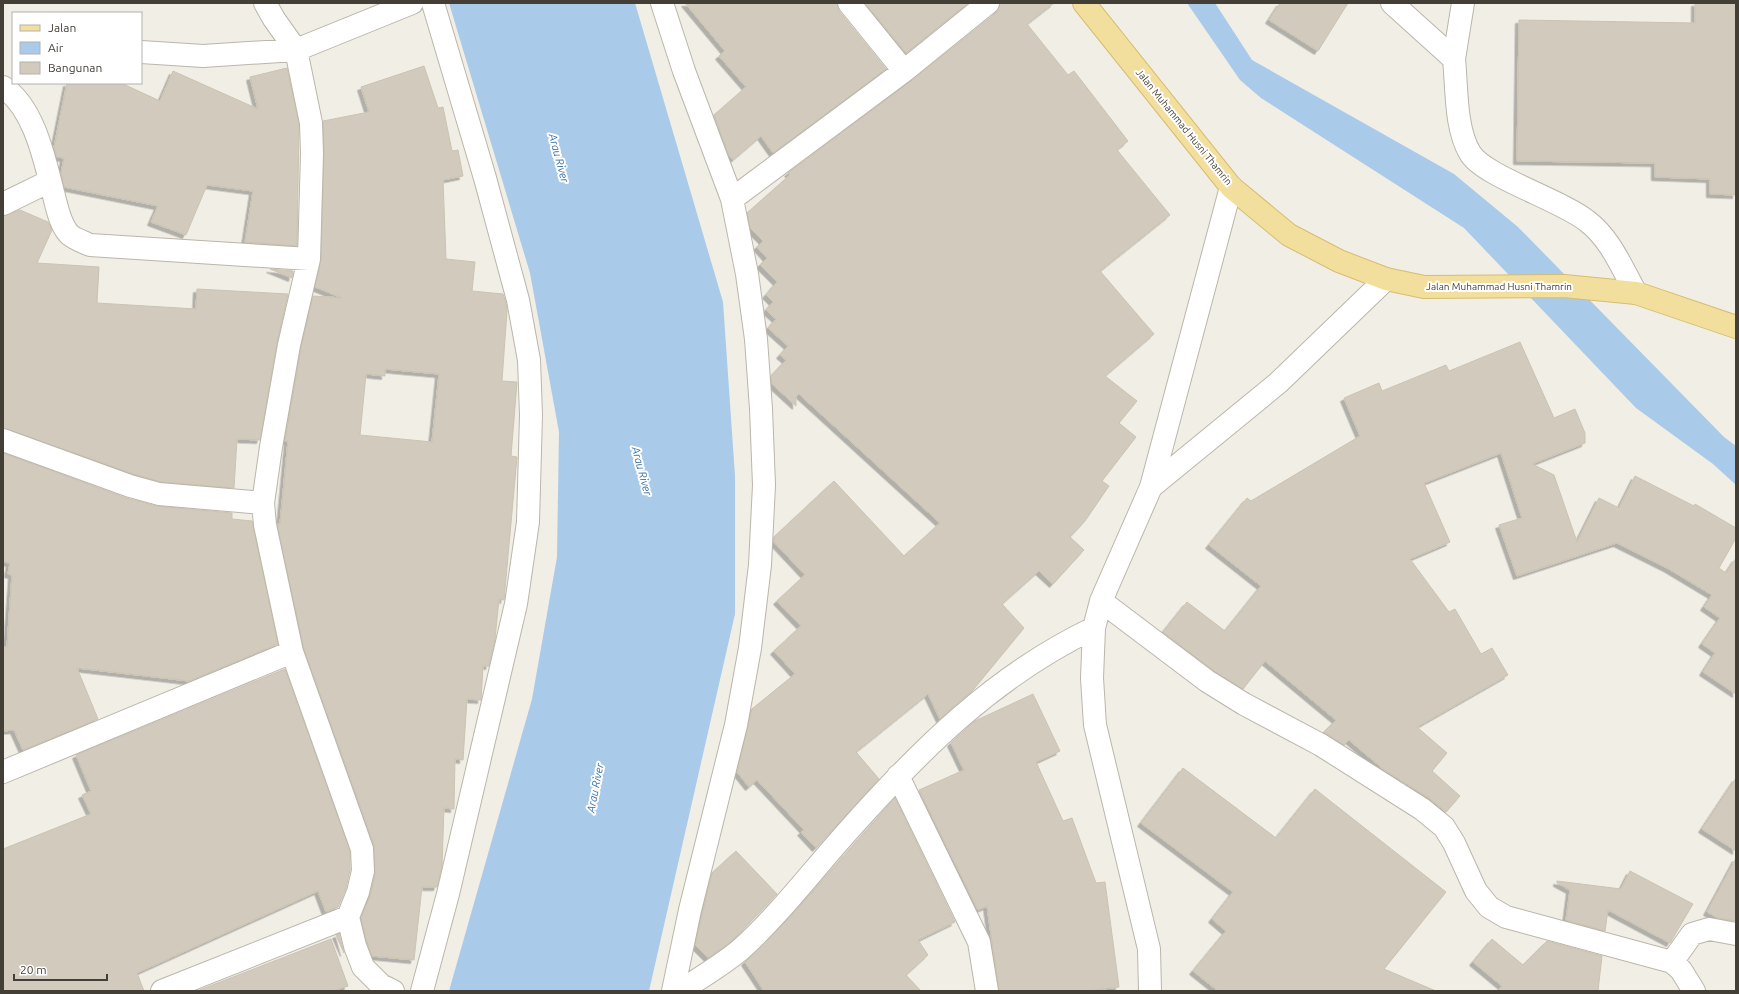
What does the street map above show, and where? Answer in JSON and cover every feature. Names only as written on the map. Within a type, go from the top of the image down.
[{"type":"main road","name":"Jalan Muhammad Husni Thamrin","points":[[1084,3],[1231,187],[1289,234],[1338,261],[1386,279],[1424,287],[1564,286],[1636,293],[1736,327]]},
{"type":"street","points":[[265,3],[274,19],[296,50],[311,122],[312,154],[309,259],[289,345],[263,503],[265,525],[292,652],[362,849],[361,878],[358,892],[348,917],[355,946],[363,967],[381,984],[393,991]]},
{"type":"street","points":[[142,52],[204,56],[296,50],[412,3]]},
{"type":"street","points":[[422,991],[448,894],[516,604],[528,522],[531,415],[529,360],[518,300],[485,178],[433,3]]},
{"type":"street","points":[[662,3],[684,71],[732,199],[747,274],[756,339],[761,408],[764,485],[760,565],[750,648],[736,725],[690,910],[673,991]]},
{"type":"street","points":[[849,3],[904,71]]},
{"type":"street","points":[[732,199],[904,71],[988,3]]},
{"type":"street","points":[[1392,3],[1454,59]]},
{"type":"street","points":[[1463,3],[1454,59],[1462,136],[1471,155],[1484,168],[1564,206],[1588,221],[1609,243],[1636,293]]},
{"type":"street","points":[[3,87],[12,93],[26,114],[39,140],[60,218],[69,234],[90,245],[309,259]]},
{"type":"street","points":[[3,204],[50,180]]},
{"type":"street","points":[[1150,991],[1148,948],[1094,725],[1092,678],[1094,628],[1101,601],[1151,487],[1231,187]]},
{"type":"street","points":[[1151,487],[1278,383],[1386,279]]},
{"type":"street","points":[[3,440],[130,486],[159,494],[263,503]]},
{"type":"street","points":[[1101,601],[1207,681],[1244,704],[1321,745],[1422,809],[1444,827],[1454,843],[1476,891],[1489,907],[1506,917],[1672,962],[1681,970],[1694,991]]},
{"type":"street","points":[[680,991],[719,965],[755,935],[898,776],[930,743],[965,712],[1000,685],[1060,644],[1094,628]]},
{"type":"street","points":[[3,772],[292,652]]},
{"type":"street","points":[[898,776],[979,942],[987,991]]},
{"type":"street","points":[[162,991],[348,917]]},
{"type":"street","points":[[1672,962],[1692,934],[1709,929],[1736,934]]},
{"type":"water","name":"Arau River","points":[[449,3],[635,3],[723,302],[735,476],[735,614],[649,991],[449,991],[532,699],[557,557],[559,432],[530,273]]},
{"type":"water","points":[[1187,3],[1215,3],[1252,60],[1454,174],[1518,227],[1724,437],[1736,446],[1736,485],[1713,464],[1636,408],[1464,228],[1261,98],[1240,80]]},
{"type":"building","points":[[685,3],[837,3],[839,11],[886,69],[773,153],[761,136],[733,160],[729,156],[714,115],[746,87],[719,56],[725,51]]},
{"type":"building","points":[[865,3],[968,3],[906,53]]},
{"type":"building","points":[[1000,3],[1054,3],[1027,24],[1068,75],[1074,71],[1128,141],[1117,150],[1170,215],[1100,271],[1154,334],[1105,376],[1137,401],[1119,423],[1136,437],[1102,481],[1109,486],[1085,521],[1070,537],[1084,550],[1053,584],[1039,571],[1002,604],[1024,628],[973,690],[940,719],[928,694],[856,752],[879,779],[816,848],[801,832],[804,830],[757,780],[749,787],[737,772],[752,709],[795,674],[774,651],[801,626],[777,601],[805,575],[774,542],[774,537],[834,481],[904,556],[940,523],[799,394],[796,397],[796,406],[772,384],[771,376],[786,360],[780,355],[788,346],[768,328],[776,319],[766,310],[773,302],[766,295],[777,282],[760,265],[767,258],[757,247],[763,241],[750,228],[747,213],[790,175],[788,173],[911,81],[996,13]]},
{"type":"building","points":[[1280,3],[1348,3],[1318,51],[1269,20]]},
{"type":"building","points":[[1695,3],[1736,3],[1736,195],[1710,194],[1710,179],[1655,177],[1655,163],[1517,161],[1519,20],[1695,23]]},
{"type":"building","points":[[424,66],[438,108],[443,107],[452,151],[458,150],[463,176],[443,180],[446,259],[475,262],[472,291],[503,294],[507,311],[502,381],[517,382],[511,456],[517,457],[504,600],[499,599],[495,639],[489,666],[483,666],[481,700],[467,699],[463,760],[455,759],[454,809],[444,808],[442,866],[437,887],[422,887],[414,960],[372,956],[367,942],[361,918],[370,897],[375,874],[374,845],[304,649],[277,524],[280,524],[288,441],[285,441],[301,348],[313,296],[342,298],[315,287],[321,259],[324,154],[323,121],[369,112],[361,87]],"holes":[[[385,369],[439,374],[432,442],[360,435],[366,374],[385,376]]]},
{"type":"building","points":[[287,68],[299,124],[297,246],[245,242],[253,191],[207,185],[186,235],[151,222],[158,206],[64,187],[61,173],[64,158],[57,157],[54,147],[67,84],[123,84],[160,101],[173,71],[258,109],[250,77]]},
{"type":"building","points":[[20,210],[48,222],[52,230],[37,263],[99,267],[97,303],[196,309],[197,289],[288,294],[277,343],[260,440],[237,439],[234,488],[161,482],[3,428],[3,216]]},
{"type":"building","points":[[270,269],[293,271],[292,278]]},
{"type":"building","points":[[1520,342],[1554,418],[1575,409],[1585,433],[1585,443],[1532,464],[1554,475],[1577,542],[1599,498],[1619,508],[1635,476],[1694,506],[1695,504],[1736,528],[1736,538],[1719,568],[1726,573],[1736,558],[1736,694],[1703,672],[1715,653],[1702,644],[1720,618],[1704,607],[1712,595],[1667,568],[1617,543],[1517,576],[1499,525],[1522,518],[1501,453],[1424,483],[1450,542],[1410,559],[1449,612],[1455,609],[1481,654],[1492,648],[1508,675],[1417,727],[1447,753],[1432,771],[1460,796],[1446,812],[1429,798],[1383,769],[1349,740],[1344,745],[1324,732],[1336,720],[1265,661],[1243,689],[1214,671],[1163,632],[1187,602],[1225,631],[1261,586],[1209,545],[1247,498],[1251,501],[1360,436],[1344,398],[1379,383],[1382,391],[1446,365],[1449,371]]},
{"type":"building","points":[[3,453],[126,498],[156,506],[232,513],[232,519],[252,521],[278,644],[189,681],[77,668],[98,719],[23,750],[14,730],[3,731],[3,647],[7,647],[12,575],[8,574],[10,563],[3,562]]},
{"type":"building","points":[[285,669],[350,851],[350,870],[346,888],[338,907],[326,912],[318,891],[137,973],[144,991],[3,991],[3,849],[91,814],[82,795],[91,791],[76,755]]},
{"type":"building","points":[[1033,694],[1060,751],[1036,762],[1063,821],[1072,818],[1096,883],[1105,882],[1119,987],[1088,991],[999,991],[987,906],[978,910],[919,790],[964,770],[951,743],[969,726],[975,721]]},
{"type":"building","points":[[1183,768],[1276,838],[1315,789],[1446,892],[1384,969],[1436,991],[1218,991],[1193,971],[1226,931],[1212,919],[1233,892],[1141,823]]},
{"type":"building","points":[[1736,778],[1736,851],[1702,829]]},
{"type":"building","points":[[895,798],[955,922],[918,940],[928,955],[906,975],[921,991],[764,991],[745,962],[791,916]]},
{"type":"building","points":[[736,851],[777,894],[732,941],[708,958],[695,945],[712,873]]},
{"type":"building","points":[[1736,858],[1736,921],[1718,918],[1707,912]]},
{"type":"building","points":[[1630,871],[1693,904],[1670,943],[1608,910],[1605,931],[1566,920],[1570,890],[1557,883],[1557,881],[1621,889]]},
{"type":"building","points":[[339,934],[343,949],[344,953],[336,935]]},
{"type":"building","points":[[331,939],[348,986],[333,991],[197,991]]},
{"type":"building","points":[[1492,939],[1523,965],[1547,941],[1602,956],[1598,991],[1497,991],[1502,986],[1473,962]]}]
